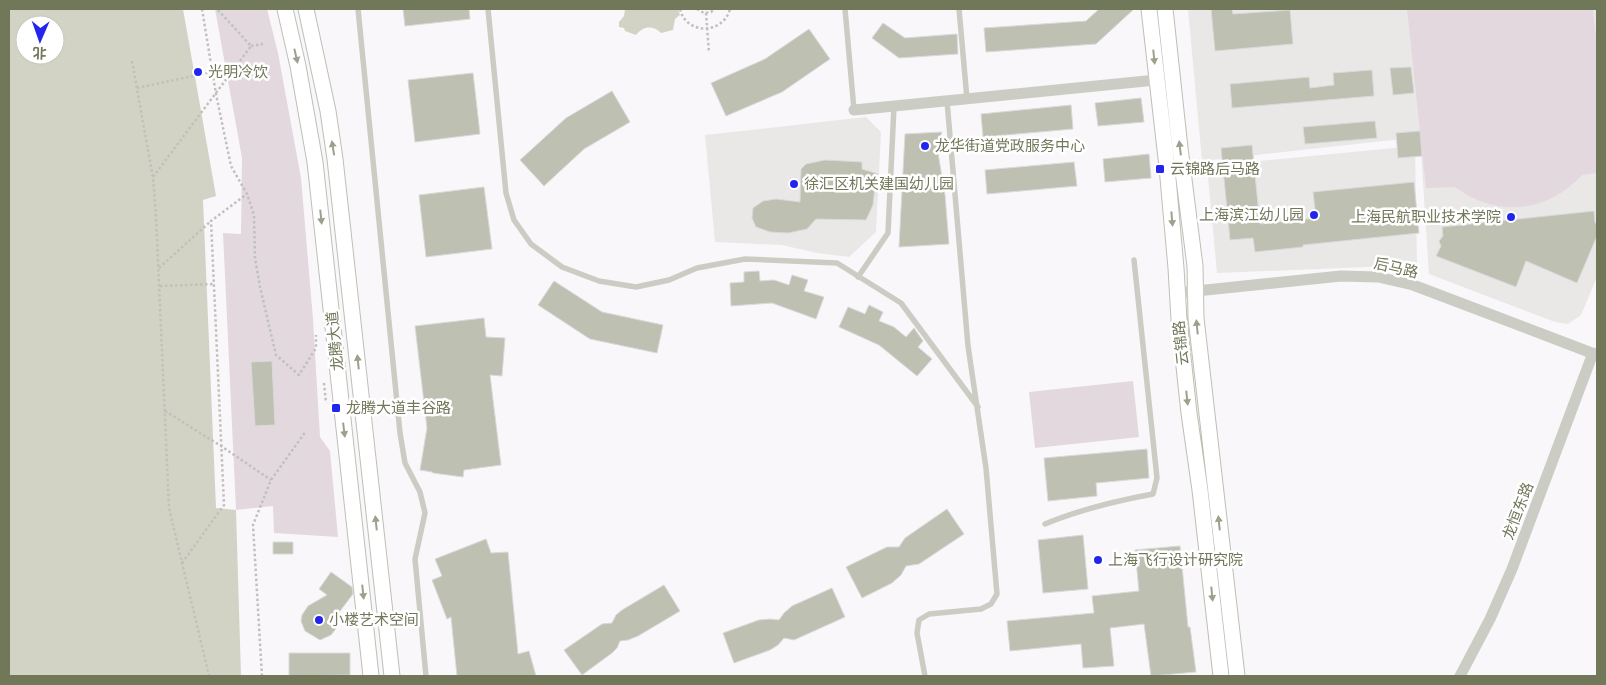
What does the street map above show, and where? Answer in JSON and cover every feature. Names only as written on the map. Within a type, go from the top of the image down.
[{"type":"main road","name":"龙腾大道","points":[[285,9],[304,95],[315,162],[371,676]]},
{"type":"main road","name":"龙腾大道","points":[[306,9],[328,111],[335,159],[392,676]]},
{"type":"main road","name":"云锦路","points":[[1149,9],[1167,167],[1179,320],[1189,413],[1200,490],[1221,676]]},
{"type":"main road","name":"云锦路","points":[[1165,9],[1195,266],[1196,318],[1237,676]]},
{"type":"street","points":[[854,110],[1156,80]]},
{"type":"street","name":"后马路","points":[[1178,293],[1341,276],[1378,277],[1413,285],[1595,354]]},
{"type":"street","name":"龙恒东路","points":[[1460,676],[1490,619],[1512,569],[1595,354]]},
{"type":"lane","points":[[358,9],[400,433],[406,463],[420,492],[425,512],[416,559],[426,676]]},
{"type":"lane","points":[[488,9],[506,193],[514,220],[531,244],[562,267],[599,282],[636,287],[669,280],[697,268],[745,259],[837,263],[901,303],[978,407]]},
{"type":"lane","points":[[846,9],[854,110]]},
{"type":"lane","points":[[959,9],[967,99]]},
{"type":"lane","points":[[925,676],[917,633],[918,620],[929,614],[981,609],[991,604],[997,594],[986,468],[968,346],[947,101]]},
{"type":"lane","points":[[858,277],[888,233],[894,106]]},
{"type":"lane","points":[[1044,524],[1070,513],[1102,504],[1153,494],[1157,478],[1134,260]]},
{"type":"path","points":[[202,9],[216,94],[231,166],[247,194],[254,216],[255,258],[276,355],[299,374],[316,348],[316,335]]},
{"type":"path","points":[[217,9],[251,46]]},
{"type":"path","points":[[680,9],[684,19],[690,25],[699,29],[716,27],[723,22],[730,9]]},
{"type":"path","points":[[697,9],[706,13],[714,9]]},
{"type":"path","points":[[706,13],[709,53]]},
{"type":"path","points":[[153,178],[251,46],[263,44]]},
{"type":"path","points":[[132,62],[153,178],[160,286],[169,508],[209,676]]},
{"type":"path","points":[[137,88],[212,72]]},
{"type":"path","points":[[159,268],[211,221],[247,194]]},
{"type":"path","points":[[182,563],[224,506],[211,221]]},
{"type":"path","points":[[160,286],[214,284]]},
{"type":"path","points":[[165,411],[222,446],[271,480]]},
{"type":"path","points":[[262,676],[253,526],[271,480],[306,431]]},
{"type":"shaded area","points":[[9,9],[183,9],[216,196],[203,200],[216,508],[236,510],[241,676],[9,676]]},
{"type":"shaded area","points":[[215,9],[267,9],[278,53],[301,178],[313,319],[320,437],[330,451],[338,537],[274,533],[273,506],[236,510],[223,233],[241,234],[242,158]]},
{"type":"shaded area","points":[[625,9],[678,9],[680,15],[675,19],[673,30],[661,33],[655,29],[645,28],[636,35],[619,27],[619,22],[624,16]]},
{"type":"shaded area","name":"上海民航职业技术学院","points":[[1188,9],[1597,9],[1597,277],[1581,315],[1568,324],[1555,322],[1429,274],[1420,137],[1202,161]]},
{"type":"shaded area","points":[[1407,9],[1593,9],[1597,47],[1597,173],[1582,175],[1568,188],[1553,197],[1538,204],[1521,207],[1504,207],[1488,204],[1471,197],[1455,187],[1426,188]]},
{"type":"shaded area","name":"徐汇区机关建国幼儿园","points":[[866,117],[881,132],[876,232],[849,257],[817,253],[782,245],[715,242],[705,135]]},
{"type":"shaded area","name":"上海滨江幼儿园","points":[[1415,146],[1417,265],[1217,273],[1207,166]]},
{"type":"shaded area","points":[[1133,381],[1139,437],[1035,448],[1029,392]]},
{"type":"building","points":[[403,9],[469,9],[470,19],[405,26]]},
{"type":"building","points":[[1099,9],[1134,9],[1096,44],[986,52],[984,28],[1086,21]]},
{"type":"building","points":[[1211,9],[1232,9],[1233,14],[1290,10],[1293,44],[1215,51]]},
{"type":"building","points":[[883,23],[905,38],[957,34],[958,54],[899,58],[872,38]]},
{"type":"building","points":[[809,29],[830,59],[782,92],[726,116],[711,83],[765,59]]},
{"type":"building","points":[[1411,67],[1414,93],[1393,95],[1390,68]]},
{"type":"building","points":[[1372,70],[1374,96],[1232,108],[1230,84],[1309,77],[1310,88],[1334,85],[1333,73]]},
{"type":"building","points":[[473,73],[480,134],[415,142],[408,80]]},
{"type":"building","points":[[612,91],[630,122],[584,149],[544,186],[520,160],[566,118]]},
{"type":"building","points":[[1141,98],[1144,122],[1098,126],[1095,103]]},
{"type":"building","points":[[1071,105],[1073,129],[983,137],[981,114]]},
{"type":"building","points":[[1375,121],[1377,138],[1305,144],[1303,127]]},
{"type":"building","points":[[1420,131],[1422,156],[1398,158],[1396,133]]},
{"type":"building","points":[[942,132],[937,147],[945,195],[949,244],[899,247],[905,134]]},
{"type":"building","points":[[1252,145],[1260,224],[1316,218],[1313,192],[1414,182],[1419,233],[1255,252],[1253,238],[1230,240],[1221,148]]},
{"type":"building","points":[[1149,154],[1151,178],[1105,182],[1103,159]]},
{"type":"building","points":[[825,160],[862,162],[862,169],[878,174],[873,205],[866,220],[816,219],[807,229],[788,233],[770,232],[756,227],[752,218],[753,208],[763,201],[776,199],[800,202],[801,169],[806,164]]},
{"type":"building","points":[[1074,162],[1077,186],[987,194],[985,170]]},
{"type":"building","points":[[484,187],[492,249],[426,257],[419,195]]},
{"type":"building","points":[[1594,211],[1595,223],[1597,223],[1597,236],[1577,283],[1526,261],[1516,287],[1436,256],[1441,246],[1439,241],[1443,236],[1442,227]]},
{"type":"building","points":[[759,271],[760,281],[774,280],[789,285],[792,275],[808,280],[804,291],[824,297],[816,319],[772,303],[731,306],[730,283],[744,282],[744,272]]},
{"type":"building","points":[[554,281],[602,312],[663,325],[657,353],[590,339],[538,305]]},
{"type":"building","points":[[869,305],[883,312],[879,321],[894,327],[906,337],[914,328],[923,341],[918,347],[932,359],[917,376],[879,345],[839,327],[848,307],[865,314]]},
{"type":"building","points":[[484,318],[486,337],[505,338],[502,376],[490,375],[501,465],[464,470],[463,477],[420,470],[427,428],[415,326]]},
{"type":"building","points":[[272,361],[275,425],[255,426],[251,362]]},
{"type":"building","points":[[1147,449],[1149,478],[1096,483],[1097,496],[1048,501],[1044,458]]},
{"type":"building","points":[[947,509],[964,534],[919,564],[906,566],[901,575],[892,583],[862,598],[846,567],[887,547],[899,547],[905,538]]},
{"type":"building","points":[[1083,535],[1088,589],[1043,593],[1038,540]]},
{"type":"building","points":[[486,539],[491,553],[508,552],[518,654],[529,651],[536,676],[457,676],[451,617],[447,619],[432,580],[442,576],[435,559]]},
{"type":"building","points":[[273,542],[293,542],[293,554],[273,554]]},
{"type":"building","points":[[1180,546],[1188,627],[1190,627],[1196,672],[1151,676],[1144,624],[1110,628],[1114,666],[1083,668],[1081,644],[1010,651],[1007,621],[1094,613],[1092,596],[1139,591],[1135,550]]},
{"type":"building","points":[[331,572],[352,587],[353,594],[337,615],[335,630],[331,635],[320,640],[305,631],[301,621],[302,615],[308,606],[327,595],[319,589]]},
{"type":"building","points":[[664,585],[680,611],[638,636],[620,641],[612,653],[582,675],[564,650],[602,624],[612,623],[616,615],[622,610]]},
{"type":"building","points":[[832,588],[845,617],[794,640],[784,638],[770,650],[734,663],[723,633],[759,620],[779,620],[792,606]]},
{"type":"building","points":[[289,653],[350,653],[350,675],[289,676]]},
{"type":"place","name":"光明冷饮","points":[[198,72]]},
{"type":"place","name":"龙华街道党政服务中心","points":[[925,146]]},
{"type":"place","name":"云锦路后马路","points":[[1160,169]]},
{"type":"place","name":"徐汇区机关建国幼儿园","points":[[794,184]]},
{"type":"place","name":"上海滨江幼儿园","points":[[1314,215]]},
{"type":"place","name":"上海民航职业技术学院","points":[[1511,217]]},
{"type":"place","name":"龙腾大道丰谷路","points":[[336,408]]},
{"type":"place","name":"上海飞行设计研究院","points":[[1098,560]]},
{"type":"place","name":"小楼艺术空间","points":[[319,620]]}]
